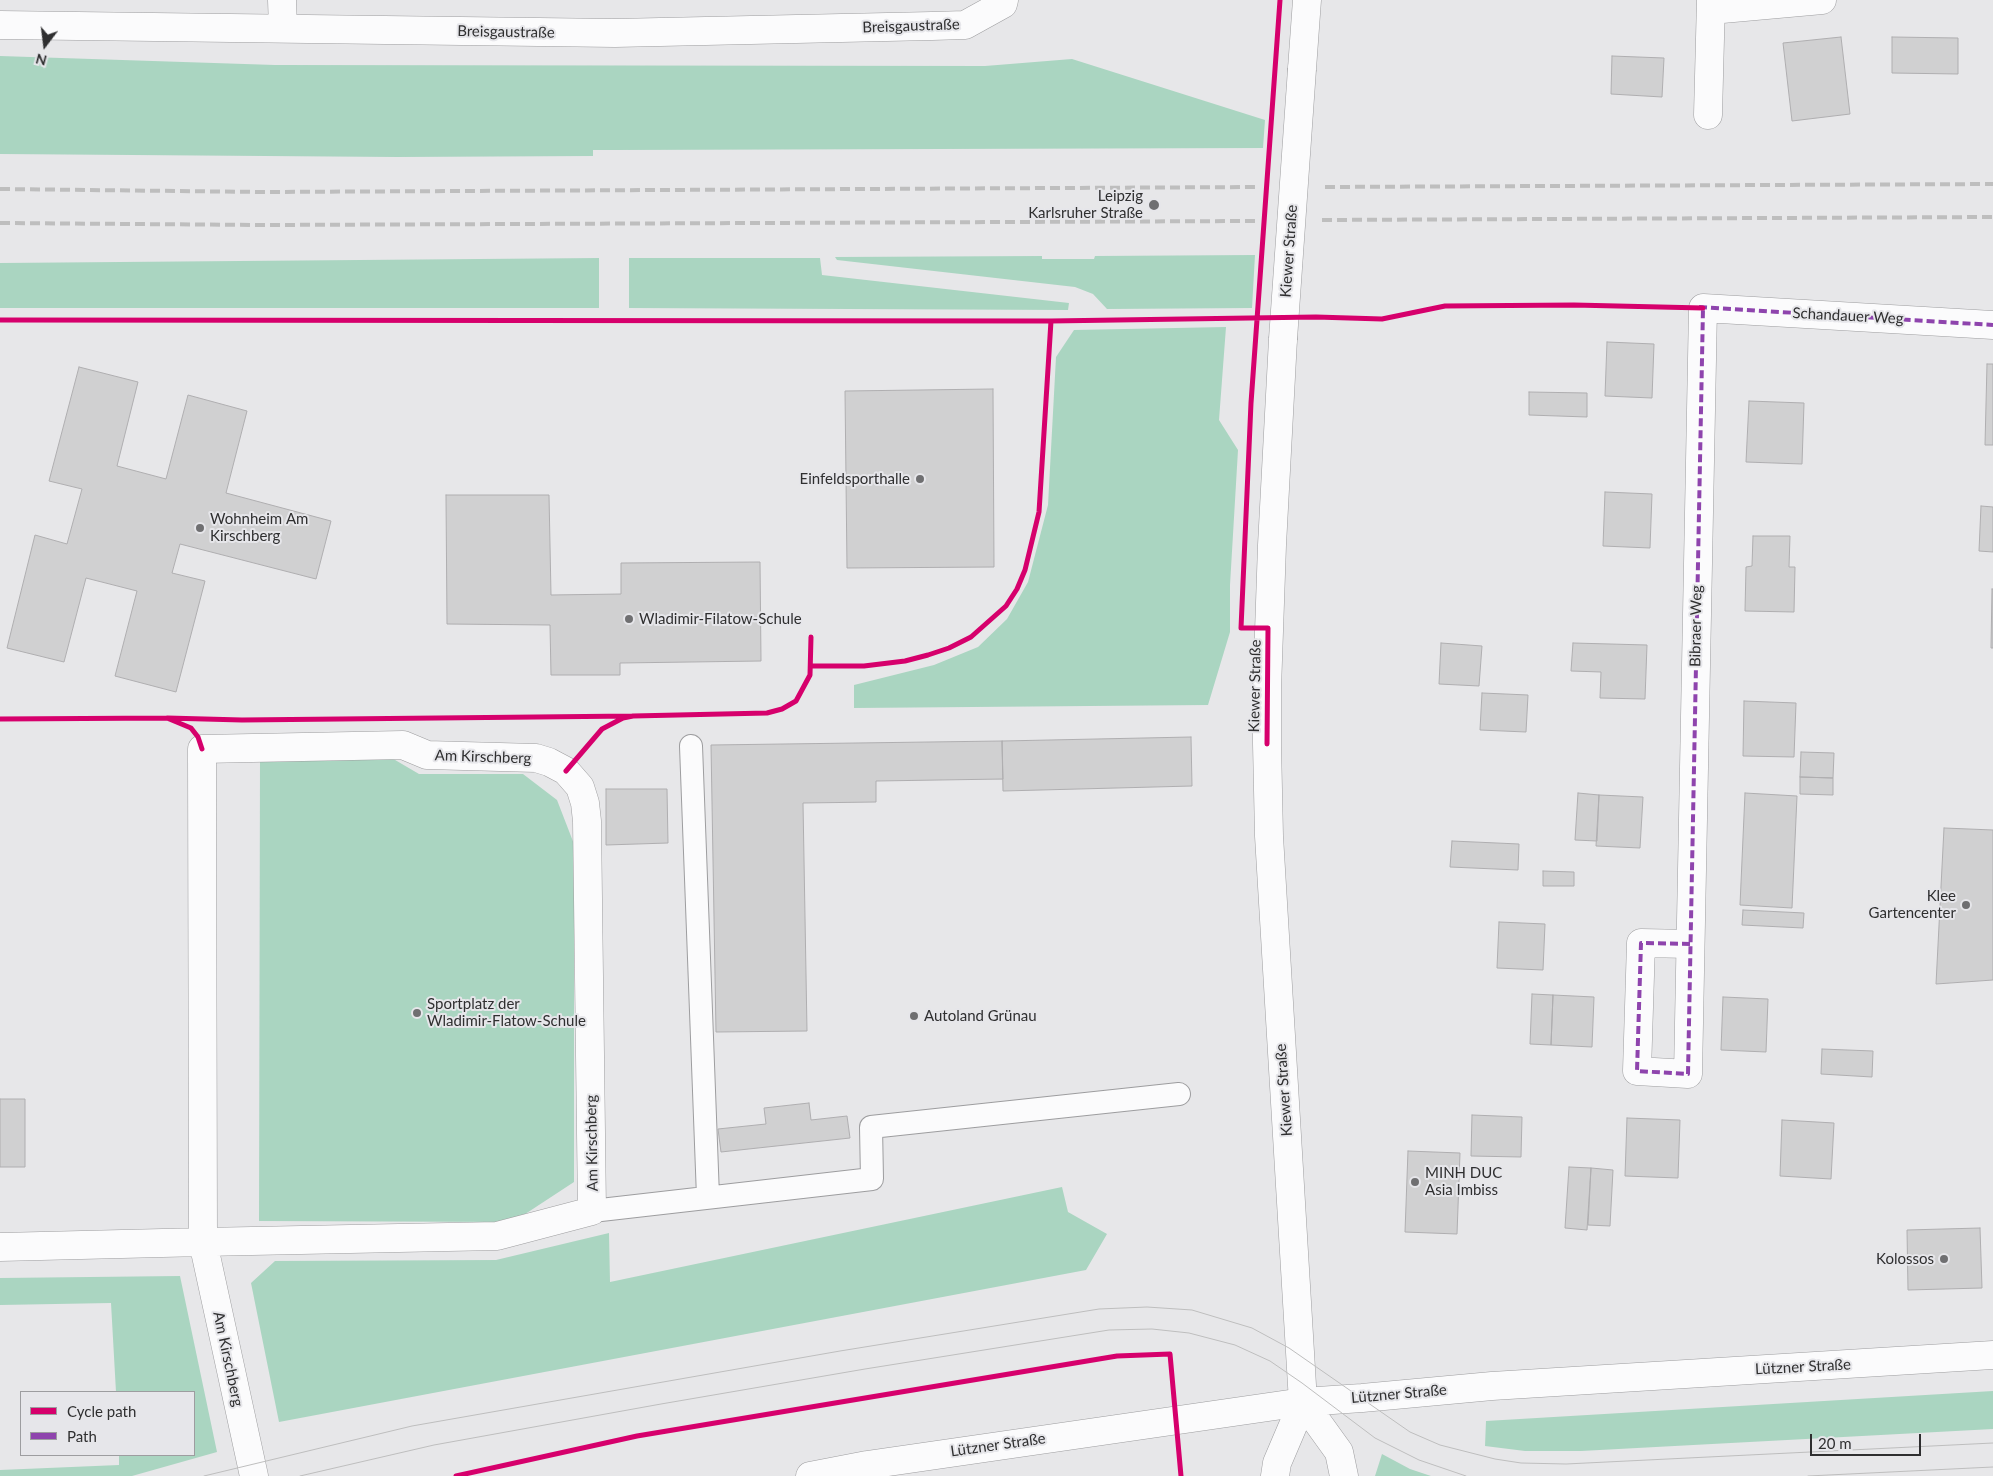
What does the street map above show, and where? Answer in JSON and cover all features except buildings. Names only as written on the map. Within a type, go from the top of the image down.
[{"type":"street","points":[[282,0],[283,28]]},
{"type":"street","name":"Breisgaustraße","points":[[0,25],[614,33],[965,25],[1003,4],[1004,0]]},
{"type":"street","name":"Kiewer Straße","points":[[1275,1476],[1277,1463],[1303,1402],[1274,924],[1267,753],[1267,689],[1271,563],[1283,339],[1307,0]]},
{"type":"street","points":[[1708,115],[1711,5],[1822,0]]},
{"type":"street","name":"Schandauer Weg","points":[[1703,308],[1993,325]]},
{"type":"street","name":"Bibraer Weg","points":[[1690,944],[1641,943],[1637,1071],[1688,1074],[1703,308]]},
{"type":"street","name":"Am Kirschberg","points":[[0,1247],[203,1242],[497,1236],[592,1210],[588,838],[585,803],[580,787],[574,778],[561,766],[536,758],[427,754],[403,745],[202,749],[203,1242],[254,1476]]},
{"type":"street","name":"Lützner Straße","points":[[810,1476],[877,1463],[1303,1402],[1492,1386],[1993,1355]]},
{"type":"street","points":[[1303,1402],[1339,1452],[1344,1476]]},
{"type":"lane","points":[[692,746],[708,1197]]},
{"type":"lane","points":[[592,1210],[872,1179],[871,1127],[1179,1094]]},
{"type":"green space","points":[[0,56],[275,65],[985,66],[1072,59],[1265,120],[1263,148],[593,150],[593,156],[397,157],[0,154]]},
{"type":"green space","points":[[1255,255],[1252,308],[1107,309],[1093,294],[1075,287],[837,260],[835,257],[1042,256],[1042,259],[1094,259],[1095,256]]},
{"type":"green space","points":[[599,258],[599,308],[0,308],[0,263]]},
{"type":"green space","points":[[629,258],[820,258],[822,275],[1069,303],[1068,310],[629,308]]},
{"type":"green space","points":[[1226,327],[1219,420],[1238,450],[1230,585],[1230,632],[1208,705],[854,708],[854,685],[934,665],[978,647],[1007,619],[1028,582],[1048,505],[1056,357],[1074,330]]},
{"type":"green space","name":"Sportplatz der Wladimir-Flatow-Schule","points":[[390,757],[419,774],[523,774],[557,800],[574,844],[574,1182],[513,1222],[259,1221],[260,758]]},
{"type":"green space","points":[[1062,1187],[1068,1212],[1107,1234],[1086,1270],[279,1422],[251,1283],[275,1261],[496,1260],[609,1233],[610,1282]]},
{"type":"green space","points":[[180,1276],[217,1452],[132,1476],[0,1476],[0,1470],[119,1465],[119,1456],[195,1456],[195,1391],[116,1391],[111,1303],[0,1305],[0,1278]]},
{"type":"green space","points":[[1993,1391],[1993,1429],[1581,1451],[1525,1451],[1485,1446],[1486,1421]]},
{"type":"green space","points":[[1382,1454],[1410,1469],[1431,1476],[1375,1476]]},
{"type":"tram line","points":[[204,1476],[412,1426],[840,1351],[1099,1309],[1147,1307],[1192,1310],[1252,1328],[1289,1348],[1410,1432],[1440,1445],[1495,1459],[1521,1463],[1566,1464],[1993,1443]]},
{"type":"tram line","points":[[300,1476],[434,1445],[661,1404],[1109,1330],[1152,1329],[1189,1333],[1235,1345],[1270,1361],[1375,1438],[1419,1460],[1466,1476]]},
{"type":"tram line","points":[[1808,1476],[1993,1467]]},
{"type":"railway","points":[[1325,187],[1993,184]]},
{"type":"railway","points":[[0,189],[265,192],[1257,187]]},
{"type":"railway","points":[[1322,220],[1993,217]]},
{"type":"railway","points":[[0,223],[265,225],[1255,221]]},
{"type":"marked path","points":[[1699,307],[1993,325]]},
{"type":"marked path","points":[[1690,944],[1641,943],[1637,1071],[1688,1074],[1703,308]]},
{"type":"cycle path","points":[[1267,744],[1268,628],[1241,628],[1251,403],[1280,0]]},
{"type":"cycle path","points":[[0,320],[1051,321],[1316,317],[1382,319],[1445,306],[1574,305],[1703,308]]},
{"type":"cycle path","points":[[811,666],[864,666],[905,661],[928,655],[949,648],[971,637],[1006,606],[1017,589],[1025,570],[1039,512],[1051,321]]},
{"type":"cycle path","points":[[566,771],[602,729],[623,718],[633,716],[767,713],[782,709],[796,701],[810,675],[811,637]]},
{"type":"cycle path","points":[[167,718],[242,720],[633,716]]},
{"type":"cycle path","points":[[0,719],[167,718],[191,728],[198,737],[202,749]]},
{"type":"cycle path","points":[[456,1476],[637,1436],[1117,1356],[1170,1354],[1181,1476]]},
{"type":"place","name":"Leipzig Karlsruher Straße","points":[[1154,205]]},
{"type":"place","name":"Einfeldsporthalle","points":[[920,479]]},
{"type":"place","name":"Wohnheim Am Kirschberg","points":[[200,528]]},
{"type":"place","name":"Wladimir-Filatow-Schule","points":[[629,619]]},
{"type":"place","name":"Klee Gartencenter","points":[[1966,905]]},
{"type":"place","name":"Sportplatz der Wladimir-Flatow-Schule","points":[[417,1013]]},
{"type":"place","name":"Autoland Grünau","points":[[914,1016]]},
{"type":"place","name":"MINH DUC Asia Imbiss","points":[[1415,1182]]},
{"type":"place","name":"Kolossos","points":[[1944,1259]]}]
